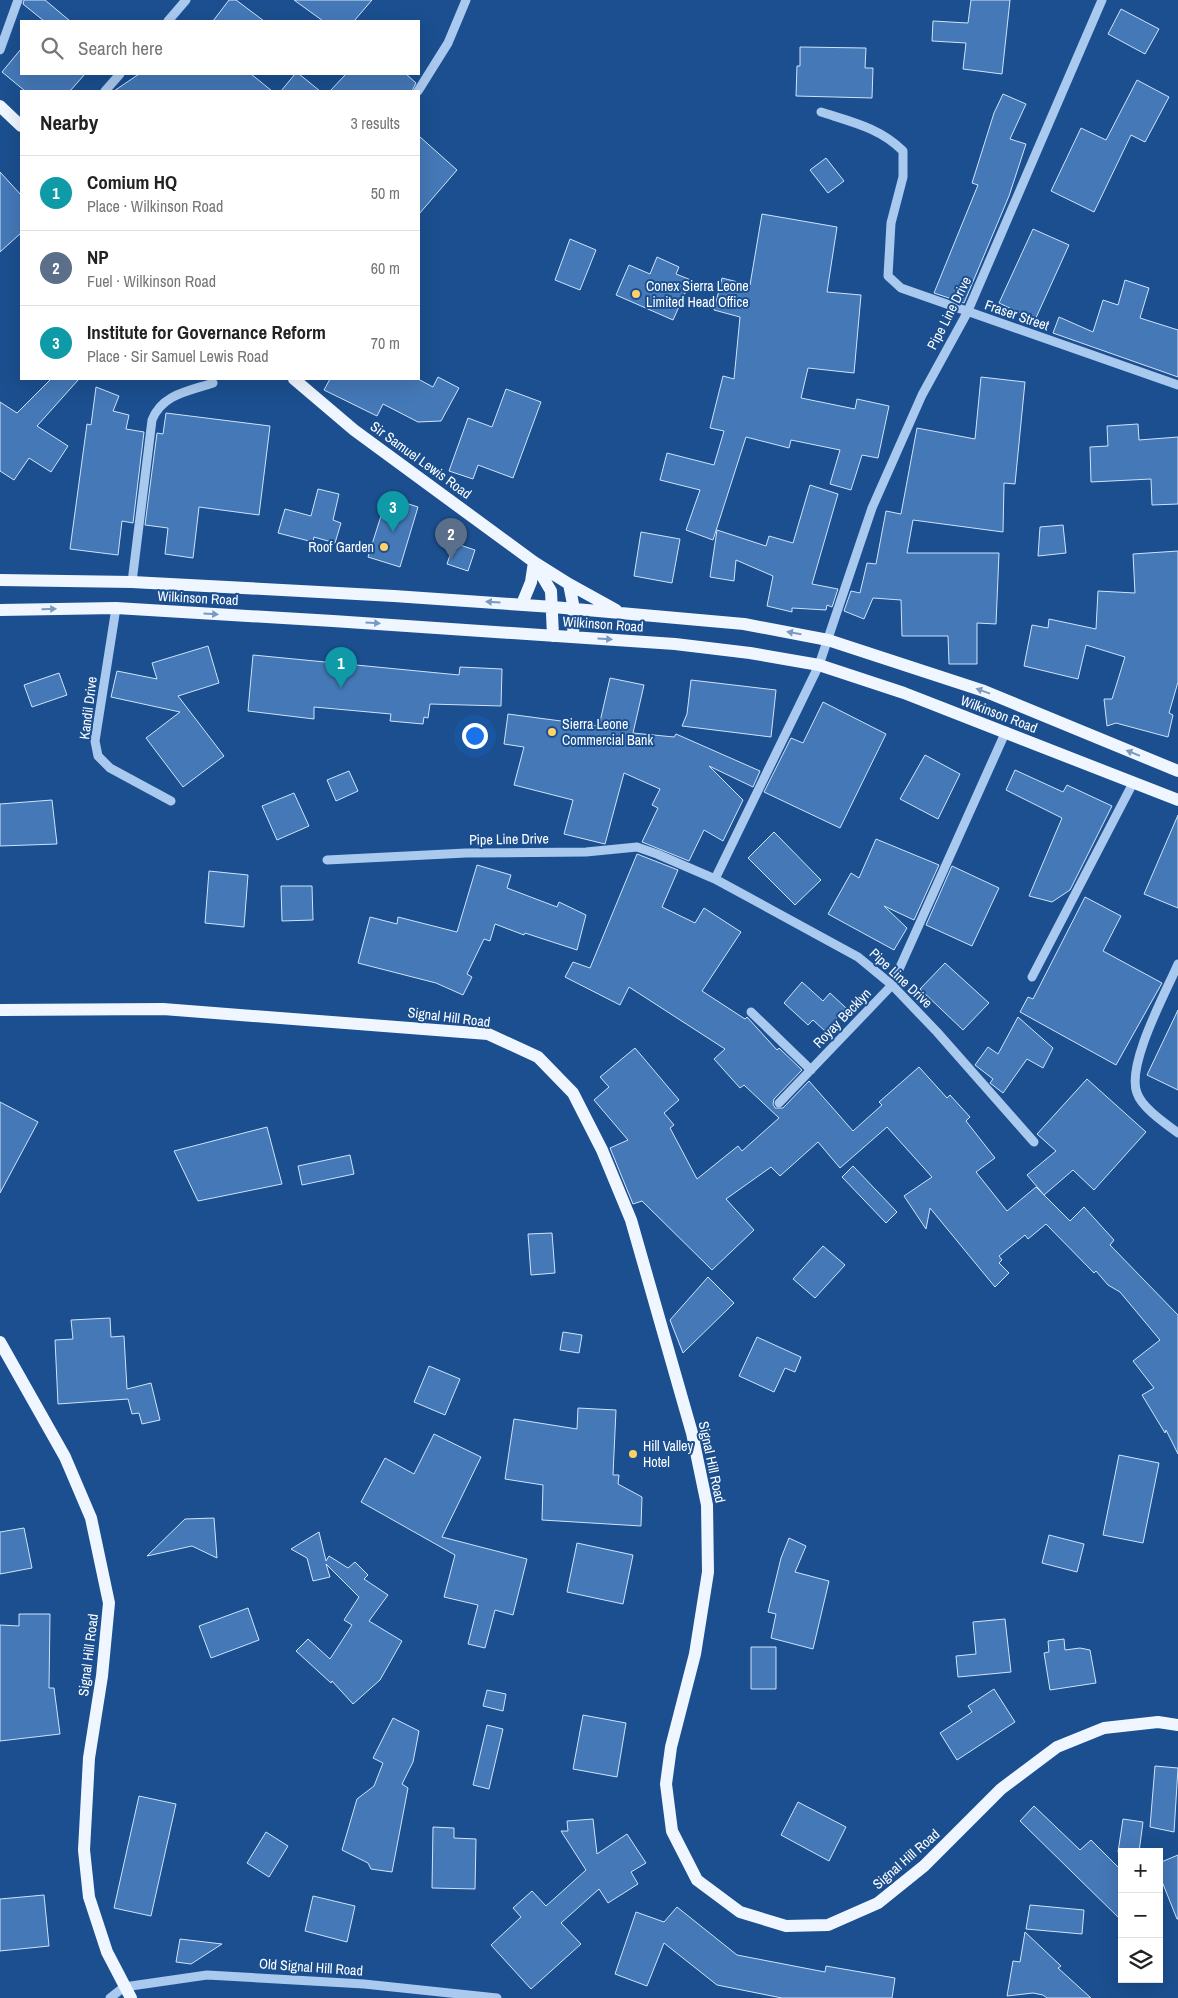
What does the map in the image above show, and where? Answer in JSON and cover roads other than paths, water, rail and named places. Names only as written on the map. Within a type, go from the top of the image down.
[{"type":"main road","points":[[0,106],[20,125]]},
{"type":"main road","name":"Sir Samuel Lewis Road","points":[[295,380],[354,430],[534,562],[620,613]]},
{"type":"main road","points":[[522,604],[531,582],[534,562]]},
{"type":"main road","name":"Sir Samuel Lewis Road","points":[[534,562],[550,591],[553,607],[553,636]]},
{"type":"main road","name":"Wilkinson Road","points":[[0,580],[132,582],[522,604],[744,624],[828,640],[984,691],[1178,771]]},
{"type":"main road","points":[[569,584],[574,609],[573,637]]},
{"type":"main road","name":"Wilkinson Road","points":[[0,610],[116,608],[675,644],[750,653],[820,665],[904,693],[1178,800]]},
{"type":"main road","name":"Signal Hill Road","points":[[0,1010],[163,1009],[321,1022],[430,1028],[488,1034],[538,1057],[573,1092],[602,1150],[631,1220],[692,1433],[707,1505],[708,1572],[695,1654],[671,1747],[666,1784],[672,1831],[697,1880],[740,1912],[786,1926],[828,1925],[878,1903],[924,1866],[1001,1789],[1057,1747],[1104,1728],[1158,1722],[1178,1725]]},
{"type":"main road","name":"Signal Hill Road","points":[[0,1342],[65,1457],[91,1518],[109,1603],[102,1676],[89,1758],[84,1850],[89,1897],[107,1952],[131,1998]]},
{"type":"street","points":[[0,50],[18,0]]},
{"type":"street","points":[[169,20],[186,0]]},
{"type":"street","points":[[419,90],[448,43],[466,0]]},
{"type":"street","name":"Pipe Line Drive","points":[[820,665],[872,508],[922,396],[967,312],[1102,0]]},
{"type":"street","points":[[106,90],[119,75]]},
{"type":"street","name":"Fraser Street","points":[[821,112],[871,128],[890,138],[903,151],[903,177],[891,223],[888,255],[888,276],[901,288],[1178,384]]},
{"type":"street","points":[[132,582],[152,420],[157,408],[166,399],[213,383]]},
{"type":"street","name":"Kandil Drive","points":[[116,608],[95,741],[98,756],[110,768],[171,800]]},
{"type":"street","points":[[714,879],[820,665]]},
{"type":"street","name":"Royay Becklyn","points":[[779,1103],[892,985],[1006,732]]},
{"type":"street","points":[[1032,977],[1133,783]]},
{"type":"street","name":"Pipe Line Drive","points":[[327,860],[466,853],[586,852],[637,847],[714,879],[858,957],[892,985],[937,1032],[1034,1142]]},
{"type":"street","points":[[1178,964],[1142,1049],[1134,1074],[1137,1094],[1156,1116],[1178,1133]]},
{"type":"street","points":[[751,1012],[811,1070]]},
{"type":"street","name":"Old Signal Hill Road","points":[[124,1987],[206,1975],[364,1984],[497,1998]]},
{"type":"street","points":[[110,1998],[124,1987]]},
{"type":"place","name":"Conex Sierra Leone Limited Head Office","points":[[636,294]]},
{"type":"place","name":"Institute for Governance Reform","points":[[393,532]]},
{"type":"place","name":"Roof Garden","points":[[384,547]]},
{"type":"place","name":"NP","points":[[451,559]]},
{"type":"place","name":"Comium HQ","points":[[341,688]]},
{"type":"place","name":"Sierra Leone Commercial Bank","points":[[552,732]]},
{"type":"place","name":"Hill Valley Hotel","points":[[633,1454]]}]
